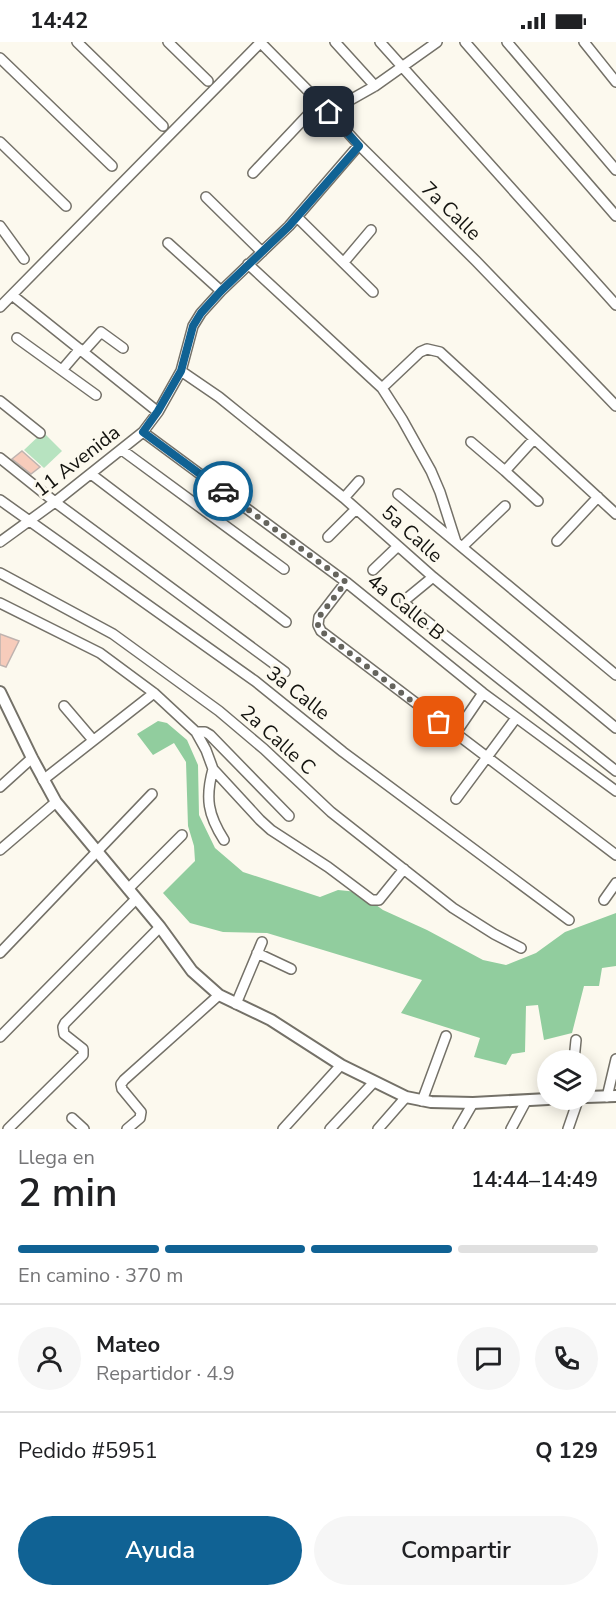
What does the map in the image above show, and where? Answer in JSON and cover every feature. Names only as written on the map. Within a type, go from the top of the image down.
[{"type":"street","points":[[77,42],[163,126]]},
{"type":"street","points":[[168,42],[208,81]]},
{"type":"street","points":[[0,307],[261,42]]},
{"type":"street","name":"7a Calle","points":[[261,42],[359,146],[476,261],[616,406]]},
{"type":"street","points":[[335,42],[375,86]]},
{"type":"street","points":[[380,42],[616,304]]},
{"type":"street","points":[[329,112],[375,86],[437,42]]},
{"type":"street","points":[[465,42],[616,216]]},
{"type":"street","points":[[507,42],[616,170]]},
{"type":"street","points":[[584,42],[616,82]]},
{"type":"street","points":[[0,58],[112,166]]},
{"type":"street","points":[[253,172],[320,102]]},
{"type":"street","points":[[0,142],[66,206]]},
{"type":"street","name":"11 Avenida","points":[[0,542],[55,502],[143,432],[181,371],[195,322],[221,291],[297,217],[359,146]]},
{"type":"street","points":[[206,197],[262,252]]},
{"type":"street","points":[[297,217],[374,292]]},
{"type":"street","points":[[0,226],[24,260]]},
{"type":"street","points":[[344,262],[371,230]]},
{"type":"street","points":[[168,243],[221,291]]},
{"type":"street","points":[[248,264],[382,388],[402,418],[431,471],[459,545]]},
{"type":"street","points":[[12,295],[158,411]]},
{"type":"street","points":[[62,370],[101,332],[123,348]]},
{"type":"street","points":[[17,339],[96,395]]},
{"type":"street","points":[[382,388],[420,352],[433,349],[447,356],[616,514]]},
{"type":"street","name":"5a Calle","points":[[181,371],[219,397],[344,498],[433,577],[616,728]]},
{"type":"street","points":[[0,401],[40,433]]},
{"type":"street","name":"4a Calle B","points":[[143,432],[346,582],[483,693],[616,791]]},
{"type":"street","points":[[505,471],[534,439]]},
{"type":"street","points":[[471,442],[538,501]]},
{"type":"street","points":[[122,450],[284,569]]},
{"type":"street","points":[[0,458],[55,502],[285,672]]},
{"type":"street","points":[[91,474],[286,622]]},
{"type":"street","points":[[344,498],[359,480]]},
{"type":"street","points":[[398,494],[616,675]]},
{"type":"street","points":[[557,541],[598,497]]},
{"type":"street","name":"3a Calle","points":[[0,500],[255,681],[352,759],[569,920]]},
{"type":"street","points":[[459,545],[505,506]]},
{"type":"street","points":[[328,537],[356,509]]},
{"type":"street","points":[[373,570],[398,546]]},
{"type":"street","name":"2a Calle C","points":[[0,573],[99,625],[190,690],[264,749],[331,812],[453,908],[521,948]]},
{"type":"street","points":[[433,577],[405,600],[405,604],[616,771]]},
{"type":"street","points":[[346,582],[319,617],[318,625],[321,631],[616,855]]},
{"type":"street","points":[[0,603],[100,653],[154,693],[196,732],[213,769],[272,830],[328,867],[372,900],[379,900],[404,869]]},
{"type":"street","points":[[0,692],[56,802],[160,927],[192,971],[219,995],[271,1020],[340,1065],[406,1097],[422,1101],[473,1103],[537,1100]]},
{"type":"street","points":[[43,780],[154,693]]},
{"type":"street","points":[[455,734],[483,693]]},
{"type":"street","points":[[64,706],[93,740]]},
{"type":"street","points":[[456,799],[516,718]]},
{"type":"street","points":[[196,732],[205,732],[210,735],[289,816]]},
{"type":"street","points":[[0,787],[32,758]]},
{"type":"street","points":[[213,769],[208,805],[213,823],[224,840]]},
{"type":"street","points":[[0,953],[152,794]]},
{"type":"street","points":[[0,850],[56,802]]},
{"type":"street","points":[[128,889],[182,835]]},
{"type":"street","points":[[604,900],[616,883]]},
{"type":"street","points":[[0,1037],[136,899]]},
{"type":"street","points":[[8,1129],[83,1055],[83,1049],[64,1034],[65,1023],[160,927]]},
{"type":"street","points":[[236,1004],[262,942]]},
{"type":"street","points":[[257,953],[291,969]]},
{"type":"street","points":[[126,1129],[140,1118],[141,1112],[122,1089],[121,1084],[219,995]]},
{"type":"street","points":[[422,1101],[446,1036]]},
{"type":"street","points":[[575,1050],[576,1040]]},
{"type":"street","points":[[611,1096],[616,1059]]},
{"type":"street","points":[[283,1129],[340,1065]]},
{"type":"street","points":[[330,1129],[373,1083]]},
{"type":"street","points":[[378,1129],[406,1097]]},
{"type":"street","points":[[511,1129],[526,1101]]},
{"type":"street","points":[[458,1129],[473,1103]]},
{"type":"street","points":[[568,1129],[575,1110]]},
{"type":"street","points":[[72,1118],[84,1129]]},
{"type":"green space","points":[[43,432],[62,451],[44,468],[24,450]]},
{"type":"green space","points":[[158,721],[167,723],[187,740],[198,765],[199,815],[215,848],[243,872],[320,897],[338,890],[358,892],[383,910],[483,960],[506,965],[536,953],[565,932],[616,913],[616,966],[602,968],[599,986],[584,986],[572,1033],[544,1040],[538,1005],[526,1006],[525,1052],[512,1054],[506,1065],[474,1057],[480,1038],[401,1013],[422,980],[267,933],[223,932],[190,923],[163,893],[195,861],[194,846],[188,826],[186,762],[174,743],[153,755],[137,734]]},
{"type":"building","points":[[22,451],[40,467],[31,474],[12,459]]},
{"type":"building","points":[[0,634],[19,641],[6,667],[0,665]]},
{"type":"way so far","points":[[223,491],[346,582],[319,617],[318,625],[321,631],[439,722]]},
{"type":"route","points":[[223,491],[143,432],[181,371],[193,326],[201,313],[289,226],[359,146],[329,112]]}]
